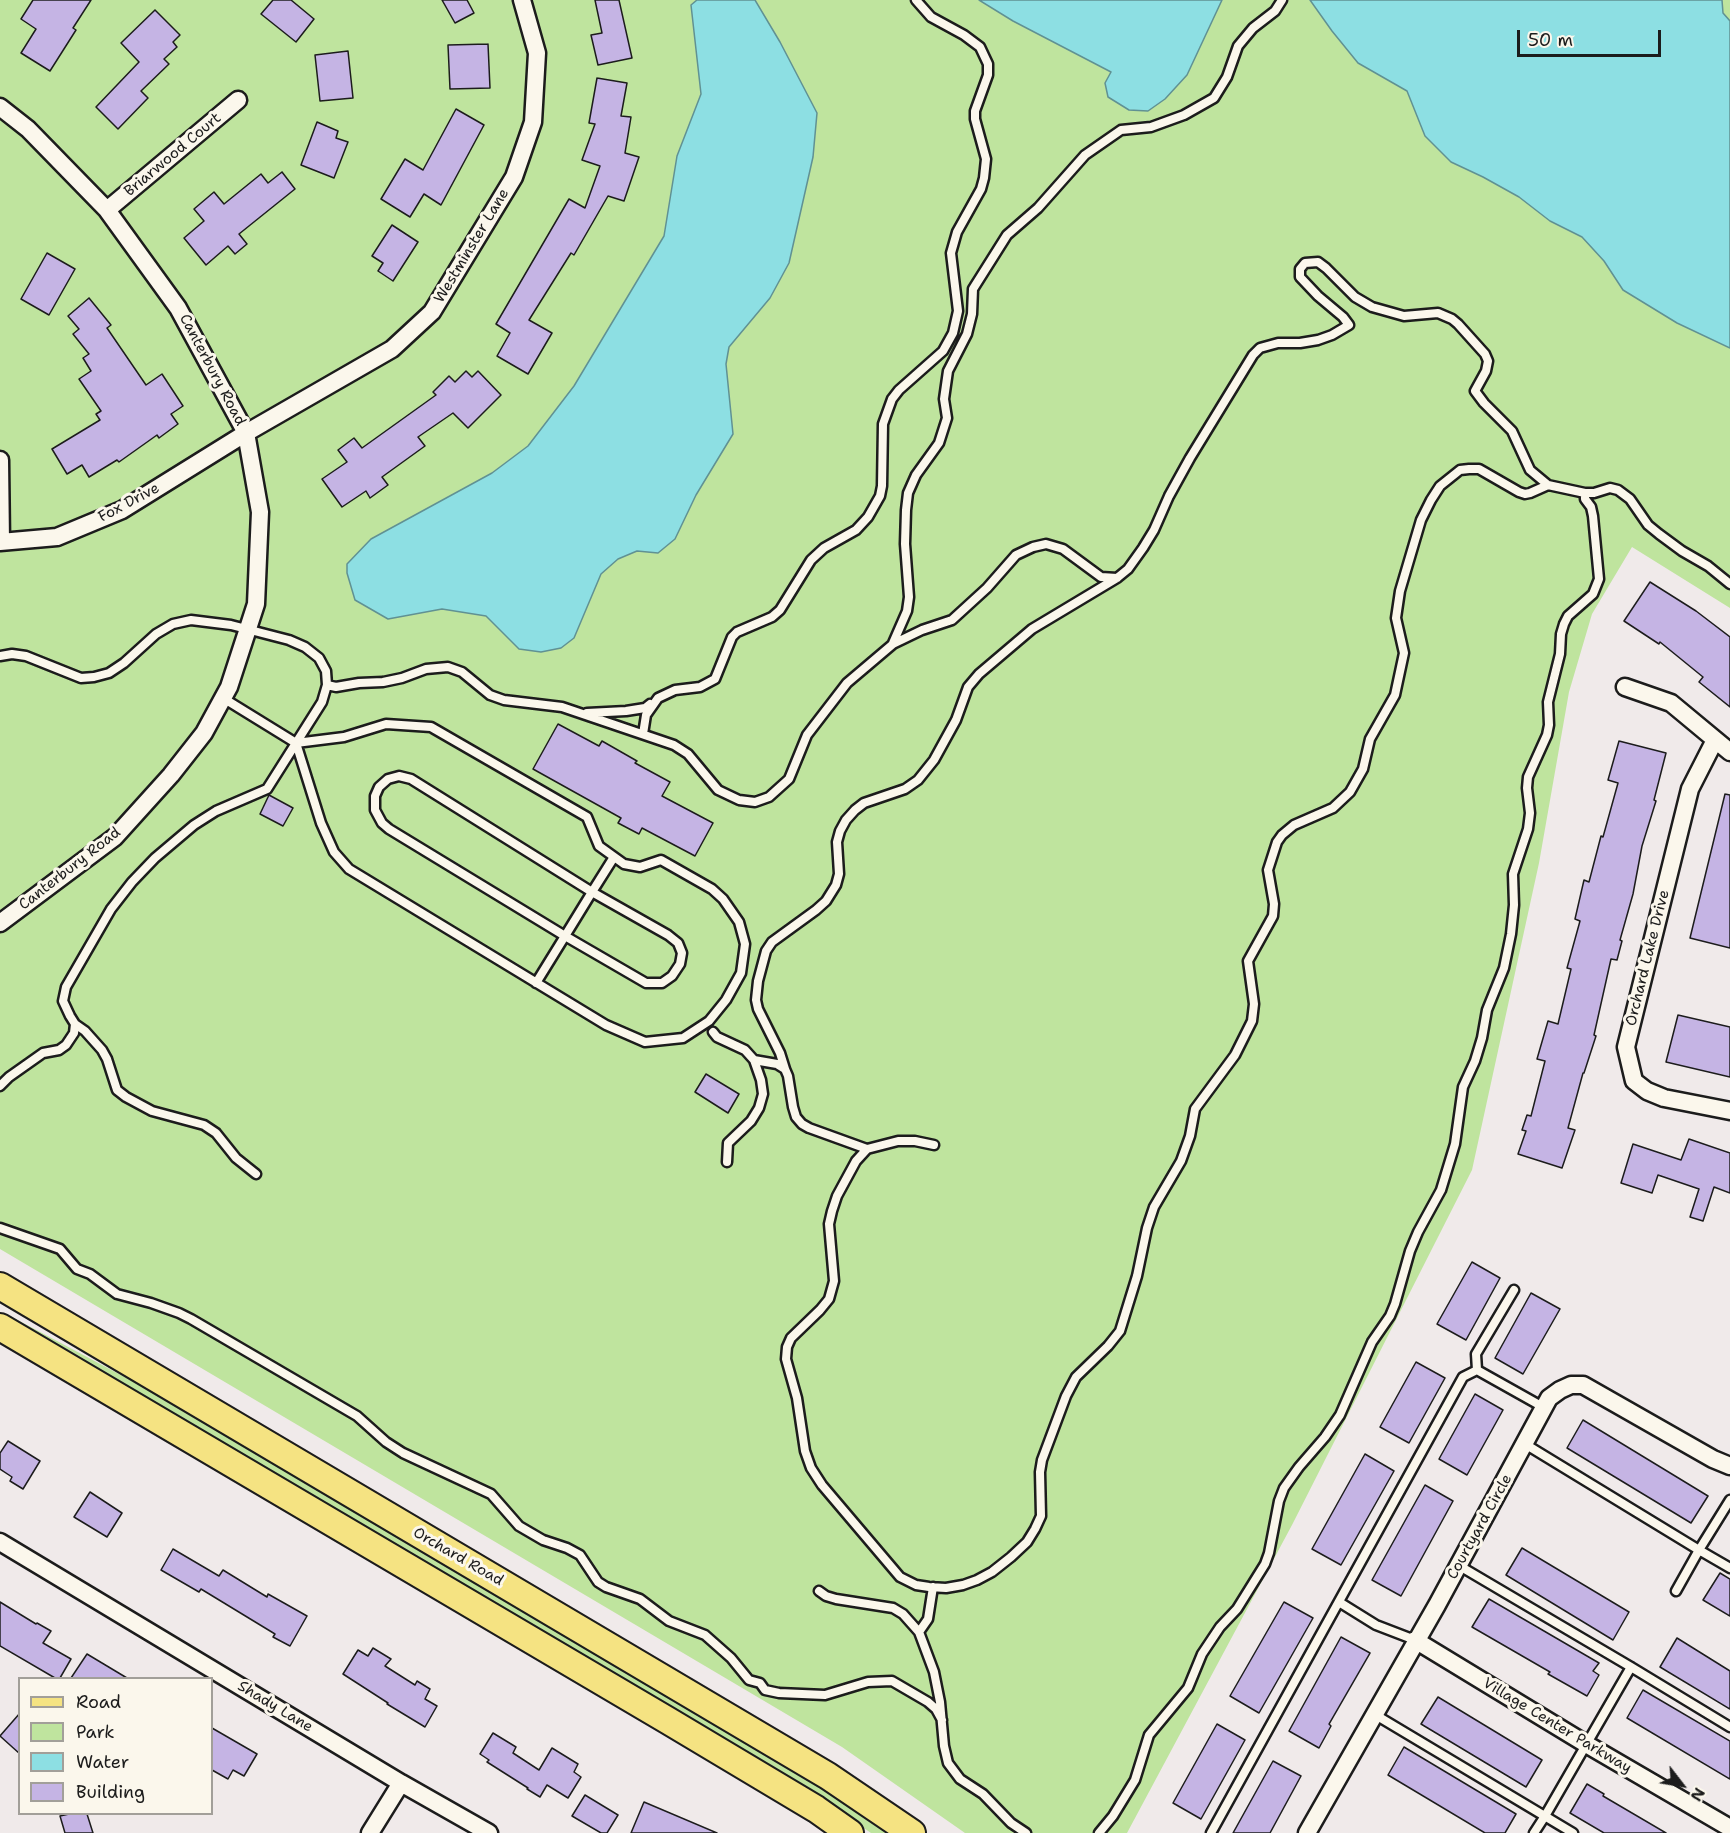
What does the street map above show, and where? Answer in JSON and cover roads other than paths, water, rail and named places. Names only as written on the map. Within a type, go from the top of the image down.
[{"type":"main road","name":"Orchard Road","points":[[0,1286],[818,1770],[912,1833]]},
{"type":"main road","points":[[0,1327],[668,1720],[816,1809],[850,1833]]},
{"type":"street","name":"Westminster Lane","points":[[246,433],[392,349],[432,312],[513,177],[533,122],[537,53],[522,0]]},
{"type":"street","name":"Briarwood Court","points":[[107,210],[238,100]]},
{"type":"street","name":"Canterbury Road","points":[[0,107],[28,129],[107,210],[178,308],[246,433],[260,512],[256,604],[229,687],[197,742],[171,775],[115,837],[0,923]]},
{"type":"street","name":"Fox Drive","points":[[1,542],[57,537],[122,510],[246,433]]},
{"type":"street","points":[[0,460],[1,542]]},
{"type":"street","points":[[1624,687],[1671,703],[1730,752]]},
{"type":"street","name":"Orchard Lake Drive","points":[[1715,740],[1690,789],[1626,1047],[1634,1081],[1647,1091],[1664,1098],[1730,1112]]},
{"type":"street","name":"Courtyard Circle","points":[[1307,1833],[1437,1605],[1549,1398],[1571,1385],[1583,1385],[1713,1459],[1730,1466]]},
{"type":"street","name":"Shady Lane","points":[[0,1542],[401,1783],[489,1833]]},
{"type":"street","name":"Village Center Parkway","points":[[1415,1640],[1730,1828]]},
{"type":"street","points":[[370,1833],[401,1783]]},
{"type":"lane","points":[[327,685],[336,687],[382,682],[402,678],[426,669],[448,667],[462,672],[490,695],[504,700],[562,707],[588,713],[645,708],[658,698],[675,690],[700,687],[715,679],[732,637],[772,617],[780,610],[811,560],[824,548],[856,530],[868,517],[880,496],[883,424],[892,399],[943,351],[953,333],[958,311],[951,253],[957,232],[981,189],[986,159],[975,111],[988,75],[988,64],[980,47],[964,35],[931,17],[916,0]]},
{"type":"lane","points":[[893,644],[907,611],[909,597],[905,544],[908,493],[916,475],[939,443],[947,418],[944,399],[948,371],[968,334],[973,289],[1007,235],[1038,208],[1085,155],[1121,130],[1151,127],[1184,116],[1214,98],[1227,77],[1238,46],[1253,28],[1275,11],[1282,0]]},
{"type":"lane","points":[[934,1145],[915,1141],[898,1141],[867,1149],[802,1124],[796,1117],[791,1089],[780,1053],[758,1009],[756,1000],[758,981],[766,951],[772,942],[826,901],[836,885],[839,874],[837,842],[846,820],[864,803],[904,789],[918,780],[940,749],[956,720],[968,687],[979,674],[1032,629],[1117,578],[1128,568],[1154,530],[1174,486],[1253,355],[1260,348],[1268,345],[1318,340],[1349,325],[1300,277],[1300,269],[1305,263],[1318,262],[1355,297],[1372,307],[1404,316],[1438,313],[1452,319],[1485,354],[1488,361],[1486,370],[1474,391],[1512,430],[1530,470],[1548,485],[1585,493],[1610,488],[1624,493],[1648,525],[1730,584]]},
{"type":"lane","points":[[867,1149],[856,1161],[837,1196],[832,1211],[830,1235],[834,1281],[829,1299],[790,1338],[787,1347],[786,1359],[797,1398],[805,1451],[811,1468],[900,1577],[916,1585],[946,1588],[963,1585],[977,1580],[1011,1557],[1027,1542],[1041,1516],[1042,1460],[1066,1396],[1076,1377],[1120,1331],[1137,1276],[1154,1207],[1184,1154],[1195,1109],[1235,1055],[1252,1021],[1254,1004],[1248,961],[1273,916],[1274,904],[1268,870],[1277,842],[1294,825],[1333,808],[1350,792],[1363,769],[1370,740],[1395,695],[1404,653],[1396,618],[1400,591],[1421,520],[1431,501],[1440,486],[1460,470],[1479,469],[1525,494],[1548,485]]},
{"type":"lane","points":[[1099,1833],[1113,1816],[1135,1780],[1149,1735],[1188,1688],[1202,1654],[1236,1609],[1265,1564],[1284,1488],[1340,1415],[1372,1341],[1390,1316],[1414,1242],[1442,1191],[1455,1144],[1463,1087],[1475,1061],[1487,1010],[1504,968],[1514,905],[1513,874],[1528,829],[1530,813],[1528,777],[1547,735],[1548,702],[1560,654],[1561,634],[1568,616],[1593,594],[1599,579],[1593,516],[1585,493]]},
{"type":"lane","points":[[562,707],[674,745],[688,754],[718,790],[739,800],[755,802],[769,797],[789,779],[807,735],[847,684],[893,644],[922,630],[952,620],[987,588],[1016,555],[1046,544],[1063,549],[1101,578],[1117,578]]},
{"type":"lane","points":[[0,656],[12,654],[26,656],[81,678],[109,673],[124,663],[156,634],[172,624],[191,620],[248,628],[289,640],[305,647],[319,658],[327,671],[327,685],[322,702],[267,789],[216,811],[194,825],[155,858],[111,909],[66,987],[63,1001],[75,1024],[85,1031],[102,1050],[117,1090],[152,1111],[204,1125],[216,1133],[236,1158],[256,1174]]},
{"type":"lane","points":[[643,734],[646,715],[658,698]]},
{"type":"lane","points":[[223,699],[296,743],[344,737],[386,724],[431,727],[587,817],[599,846],[624,864],[640,867],[661,860],[712,889],[723,899],[739,922],[745,944],[741,973],[726,1000],[709,1021],[683,1038],[645,1042],[606,1025],[349,869],[334,852],[321,823],[296,743]]},
{"type":"lane","points":[[399,776],[411,779],[592,892],[668,935],[678,943],[682,953],[680,964],[672,976],[662,983],[646,983],[565,936],[389,829],[382,823],[375,810],[375,796],[380,787],[388,779],[399,776]]},
{"type":"lane","points":[[536,983],[614,856]]},
{"type":"lane","points":[[0,1086],[43,1053],[59,1050],[66,1045],[74,1033],[75,1024]]},
{"type":"lane","points":[[713,1032],[717,1037],[745,1050],[754,1060],[763,1094],[751,1121],[728,1143],[727,1162]]},
{"type":"lane","points":[[754,1060],[777,1064],[785,1069]]},
{"type":"lane","points":[[0,1228],[60,1249],[77,1269],[90,1274],[117,1294],[151,1302],[191,1319],[357,1416],[386,1442],[403,1453],[491,1494],[519,1526],[543,1540],[580,1555],[598,1582],[640,1599],[669,1621],[705,1635],[731,1658],[749,1680],[760,1683],[765,1690],[825,1695],[868,1682],[892,1681],[928,1702],[942,1720]]},
{"type":"lane","points":[[1477,1370],[1476,1354],[1514,1290]]},
{"type":"lane","points":[[1477,1370],[1544,1407]]},
{"type":"lane","points":[[1211,1833],[1463,1377],[1477,1370]]},
{"type":"lane","points":[[1525,1444],[1730,1568]]},
{"type":"lane","points":[[1676,1591],[1730,1500]]},
{"type":"lane","points":[[1458,1565],[1730,1727]]},
{"type":"lane","points":[[920,1632],[928,1619],[933,1587]]},
{"type":"lane","points":[[819,1591],[836,1599],[893,1608],[903,1614],[920,1632],[934,1672],[948,1763],[960,1779],[983,1794],[1011,1823],[1026,1833]]},
{"type":"lane","points":[[1339,1602],[1376,1625],[1415,1640]]},
{"type":"lane","points":[[1534,1833],[1631,1667]]},
{"type":"lane","points":[[1374,1714],[1573,1833]]},
{"type":"water","points":[[697,0],[755,0],[817,113],[813,157],[789,263],[770,298],[729,347],[726,364],[733,434],[696,495],[675,539],[658,553],[637,551],[618,559],[601,574],[574,638],[561,648],[541,652],[519,649],[486,616],[442,609],[388,619],[355,600],[347,573],[347,564],[371,539],[492,473],[528,446],[574,386],[664,236],[677,156],[701,94],[691,5]]},
{"type":"water","points":[[979,0],[1222,0],[1187,75],[1165,99],[1148,111],[1129,110],[1108,97],[1105,83],[1111,72],[1013,21]]},
{"type":"water","points":[[1310,0],[1722,0],[1723,13],[1730,21],[1730,348],[1677,323],[1623,290],[1604,261],[1582,237],[1550,221],[1519,197],[1451,162],[1425,136],[1407,91],[1358,63]]}]
